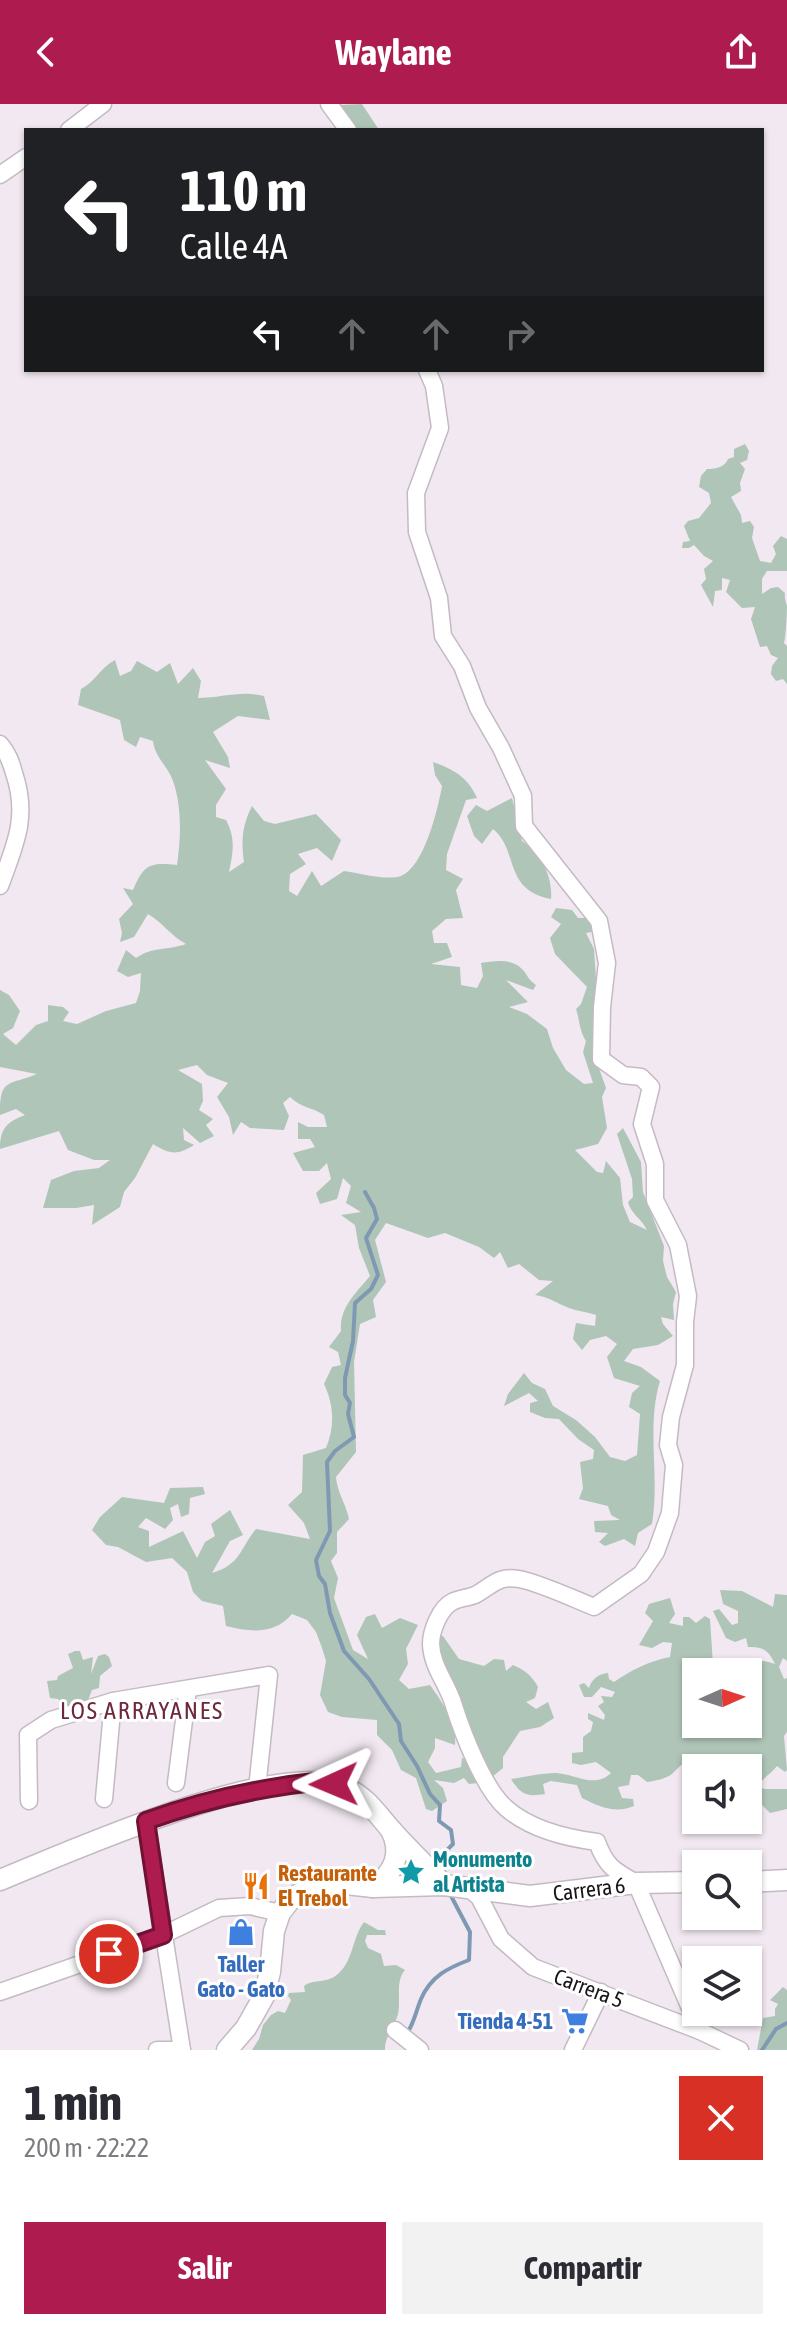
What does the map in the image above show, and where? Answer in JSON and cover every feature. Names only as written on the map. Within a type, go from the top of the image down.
[{"type":"main road","points":[[0,1880],[190,1806],[257,1789],[323,1781],[363,1797],[378,1812],[396,1841],[395,1860],[387,1877],[373,1887]]},
{"type":"main road","points":[[390,1829],[444,1885]]},
{"type":"main road","points":[[762,1881],[787,1880]]},
{"type":"main road","points":[[227,2050],[246,2028],[264,1996],[270,1972],[272,1941],[280,1913],[291,1899],[312,1886],[328,1882],[373,1887],[444,1885]]},
{"type":"main road","name":"Carrera 6","points":[[444,1885],[530,1896],[636,1883],[682,1882]]},
{"type":"street","points":[[72,128],[103,104]]},
{"type":"street","points":[[329,104],[347,128]]},
{"type":"street","points":[[0,175],[24,158]]},
{"type":"street","points":[[428,372],[434,386],[440,428],[416,493],[417,532],[439,598],[443,636],[462,666],[478,708],[523,796],[524,826],[599,921],[607,963],[601,1059],[623,1075],[641,1077],[651,1087],[642,1124],[655,1164],[655,1200],[678,1245],[688,1296],[685,1365],[671,1417],[668,1445],[674,1465],[670,1513],[656,1552],[641,1574],[594,1607],[519,1579],[496,1580],[475,1595],[449,1603],[436,1623],[431,1643],[438,1674],[449,1688],[466,1741],[482,1774],[505,1808],[566,1839],[597,1842],[604,1861],[636,1883],[700,2031]]},
{"type":"street","points":[[0,744],[6,751],[22,800],[21,823],[0,886]]},
{"type":"street","points":[[29,1801],[28,1735],[51,1720],[113,1701],[269,1675],[257,1789]]},
{"type":"street","points":[[176,1783],[188,1689]]},
{"type":"street","points":[[104,1799],[113,1701]]},
{"type":"street","points":[[146,1821],[182,2050],[157,2050]]},
{"type":"street","name":"Carrera 5","points":[[468,1888],[479,1897],[501,1939],[533,1967],[700,2031],[740,2050]]},
{"type":"street","points":[[0,1992],[163,1935],[219,1908],[260,1907],[280,1913]]},
{"type":"street","points":[[573,2050],[601,1992]]},
{"type":"street","points":[[395,2030],[418,2049]]},
{"type":"green space","points":[[362,104],[378,128],[354,128],[339,105]]},
{"type":"green space","points":[[745,444],[749,451],[747,460],[740,463],[745,469],[740,483],[741,491],[731,497],[742,523],[750,521],[754,527],[752,538],[760,561],[771,563],[776,554],[773,546],[781,536],[787,539],[787,571],[767,571],[762,579],[762,594],[778,587],[785,593],[787,684],[783,679],[776,681],[771,674],[778,658],[771,655],[767,646],[760,647],[751,619],[755,607],[742,608],[726,592],[730,580],[722,578],[722,590],[715,591],[713,607],[701,585],[706,579],[704,569],[713,561],[694,545],[682,548],[683,542],[690,541],[684,526],[688,521],[699,518],[711,503],[709,493],[699,487],[701,476],[707,469],[722,466],[734,457],[734,449]]},
{"type":"green space","points":[[115,660],[120,676],[131,671],[137,661],[157,672],[170,663],[178,684],[193,668],[201,681],[198,698],[240,694],[264,696],[270,720],[238,716],[213,732],[228,757],[230,768],[205,760],[226,789],[216,805],[216,817],[226,820],[231,833],[229,872],[244,862],[243,834],[252,806],[264,821],[275,824],[316,814],[341,840],[332,861],[317,848],[298,854],[306,864],[290,874],[289,891],[297,896],[312,871],[321,886],[344,871],[388,878],[401,876],[417,861],[433,822],[442,786],[435,775],[433,762],[464,779],[477,798],[466,800],[447,854],[446,870],[463,879],[456,890],[463,918],[446,919],[432,931],[434,943],[447,943],[452,957],[431,964],[460,967],[461,985],[477,988],[483,976],[481,963],[503,961],[518,966],[536,985],[533,990],[506,980],[528,1002],[509,1007],[527,1014],[547,1029],[553,1048],[566,1070],[584,1084],[593,1083],[583,1052],[586,1041],[576,1009],[587,987],[555,954],[550,938],[561,924],[551,917],[556,908],[572,910],[578,918],[591,918],[592,932],[586,933],[594,949],[596,1060],[606,1088],[602,1097],[607,1128],[598,1144],[575,1150],[597,1172],[603,1173],[606,1161],[620,1178],[623,1205],[630,1222],[647,1230],[628,1202],[633,1197],[632,1179],[617,1134],[623,1128],[641,1162],[643,1192],[664,1246],[663,1261],[667,1277],[676,1292],[674,1320],[661,1317],[673,1336],[658,1345],[633,1349],[624,1361],[641,1367],[660,1381],[654,1416],[652,1524],[638,1533],[635,1546],[624,1539],[605,1546],[599,1542],[608,1533],[595,1532],[594,1521],[620,1520],[611,1515],[608,1506],[579,1499],[583,1488],[580,1462],[593,1459],[594,1450],[559,1419],[530,1412],[530,1403],[538,1401],[529,1393],[504,1406],[508,1394],[524,1373],[532,1383],[545,1389],[553,1406],[595,1437],[610,1457],[625,1461],[637,1455],[640,1414],[629,1407],[632,1393],[640,1386],[614,1378],[607,1357],[617,1344],[606,1336],[590,1340],[582,1350],[573,1339],[576,1323],[595,1326],[596,1315],[535,1295],[553,1281],[539,1280],[519,1264],[508,1268],[500,1252],[494,1258],[479,1247],[445,1233],[428,1238],[386,1223],[375,1240],[386,1282],[373,1300],[376,1317],[360,1324],[354,1362],[356,1452],[336,1477],[349,1519],[337,1532],[337,1553],[331,1561],[338,1578],[334,1598],[353,1650],[368,1659],[357,1635],[366,1617],[375,1614],[382,1628],[400,1618],[418,1625],[406,1649],[408,1664],[399,1680],[409,1689],[430,1685],[448,1713],[455,1737],[455,1745],[435,1738],[435,1748],[428,1762],[436,1773],[461,1767],[462,1758],[468,1759],[478,1783],[469,1784],[464,1778],[454,1783],[434,1780],[443,1788],[447,1801],[432,1811],[426,1809],[416,1778],[401,1770],[392,1750],[377,1735],[377,1720],[342,1717],[328,1712],[320,1695],[326,1661],[316,1632],[307,1620],[292,1614],[270,1629],[244,1630],[226,1626],[223,1606],[202,1601],[193,1592],[187,1572],[172,1558],[146,1562],[118,1547],[106,1545],[92,1530],[100,1517],[122,1497],[164,1503],[170,1488],[203,1487],[205,1494],[190,1498],[189,1514],[181,1517],[178,1504],[170,1508],[173,1520],[165,1529],[146,1518],[138,1527],[149,1531],[149,1547],[183,1531],[197,1558],[205,1542],[215,1536],[211,1524],[230,1510],[243,1535],[230,1541],[212,1573],[234,1561],[256,1529],[310,1539],[304,1523],[288,1505],[302,1492],[303,1455],[326,1448],[332,1416],[324,1384],[332,1367],[341,1365],[338,1352],[329,1347],[341,1331],[346,1308],[370,1276],[359,1248],[355,1225],[341,1215],[361,1212],[346,1203],[351,1186],[343,1178],[337,1199],[320,1204],[316,1193],[331,1179],[327,1163],[319,1171],[303,1171],[293,1153],[315,1147],[310,1139],[298,1139],[298,1122],[308,1127],[327,1127],[324,1115],[290,1097],[283,1103],[289,1116],[284,1130],[250,1128],[241,1122],[233,1135],[229,1117],[217,1097],[228,1083],[207,1075],[197,1065],[178,1070],[202,1084],[203,1101],[199,1110],[213,1119],[206,1125],[214,1136],[200,1143],[183,1128],[184,1140],[194,1145],[188,1149],[173,1152],[153,1144],[124,1192],[120,1207],[92,1225],[94,1205],[43,1208],[51,1180],[74,1171],[99,1168],[110,1160],[94,1160],[68,1150],[59,1131],[0,1149],[1,1136],[6,1127],[25,1115],[16,1109],[0,1115],[4,1089],[12,1082],[37,1074],[0,1067],[0,990],[9,995],[20,1011],[13,1028],[3,1034],[16,1045],[36,1025],[48,1021],[48,1005],[63,1007],[69,1012],[63,1021],[77,1024],[106,1011],[136,1003],[141,973],[128,977],[117,971],[126,950],[136,958],[186,944],[148,914],[134,937],[120,942],[119,919],[133,904],[123,888],[133,890],[149,867],[177,865],[180,823],[173,781],[153,741],[140,737],[136,747],[124,740],[120,720],[78,705],[81,689]]},
{"type":"green space","points":[[512,798],[522,841],[535,852],[544,866],[550,882],[551,899],[525,887],[501,838],[493,829],[482,844],[474,836],[467,816],[476,805],[487,811]]},
{"type":"green space","points":[[720,1590],[742,1591],[773,1607],[775,1594],[787,1595],[787,1661],[783,1658],[779,1667],[784,1679],[787,1678],[785,1772],[777,1766],[762,1782],[762,1754],[682,1754],[682,1765],[669,1776],[647,1782],[638,1775],[631,1775],[629,1785],[618,1787],[622,1798],[633,1799],[634,1806],[620,1809],[601,1807],[582,1798],[577,1785],[551,1781],[543,1784],[545,1794],[539,1795],[525,1794],[518,1789],[511,1779],[556,1773],[598,1780],[611,1773],[596,1762],[572,1763],[572,1753],[583,1752],[583,1737],[591,1731],[593,1722],[588,1719],[588,1713],[604,1720],[605,1715],[598,1706],[604,1702],[601,1696],[612,1697],[615,1692],[601,1687],[592,1697],[584,1697],[579,1685],[584,1683],[589,1688],[601,1674],[608,1673],[609,1679],[614,1682],[641,1666],[670,1657],[672,1643],[663,1642],[652,1648],[639,1645],[653,1621],[645,1613],[649,1604],[670,1598],[675,1614],[669,1623],[683,1626],[683,1617],[689,1617],[696,1623],[705,1616],[710,1619],[713,1658],[682,1658],[682,1738],[762,1738],[762,1662],[775,1664],[765,1650],[748,1647],[746,1638],[735,1642],[726,1638],[713,1611],[719,1609],[732,1625],[738,1623],[738,1611],[723,1604]]},
{"type":"green space","points":[[424,1631],[443,1636],[459,1659],[484,1666],[494,1659],[504,1660],[506,1671],[513,1665],[521,1669],[538,1687],[535,1698],[526,1702],[536,1709],[548,1702],[554,1718],[540,1727],[520,1731],[503,1757],[503,1768],[492,1777],[479,1758],[473,1733],[428,1646]]},
{"type":"green space","points":[[80,1651],[83,1660],[93,1657],[91,1674],[98,1656],[105,1654],[112,1666],[100,1676],[99,1688],[92,1690],[85,1708],[67,1710],[58,1699],[50,1698],[47,1681],[57,1680],[58,1676],[73,1668],[68,1654]]},
{"type":"green space","points":[[762,1788],[787,1789],[787,1809],[770,1813],[762,1805]]},
{"type":"green space","points":[[364,1922],[378,1930],[385,1930],[386,1935],[367,1935],[365,1941],[368,1948],[381,1954],[384,1966],[396,1965],[405,1970],[399,1985],[398,2014],[385,2050],[252,2050],[271,2015],[278,2011],[285,2013],[291,2000],[289,1993],[305,1992],[304,1986],[307,1984],[330,1979],[340,1972]]},
{"type":"green space","points":[[783,1987],[787,1990],[787,2050],[757,2050],[763,2018],[775,2016],[778,2004],[770,2000]]},
{"type":"waterway","points":[[365,1192],[377,1219],[366,1238],[378,1275],[371,1289],[355,1303],[353,1341],[345,1378],[345,1395],[350,1403],[348,1414],[354,1437],[335,1451],[327,1462],[330,1531],[316,1560],[344,1651],[369,1679],[399,1724],[401,1741],[430,1794],[440,1805],[439,1821],[451,1830],[453,1844],[440,1857],[445,1874]]},
{"type":"waterway","points":[[406,2035],[430,1984],[447,1970],[469,1960],[470,1932],[450,1894]]},
{"type":"waterway","points":[[762,2050],[776,2029],[787,2023]]},
{"type":"place","name":"Monumento al Artista","points":[[411,1872]]},
{"type":"place","name":"Restaurante El Trebol","points":[[256,1886]]},
{"type":"place","name":"Taller Gato - Gato","points":[[241,1932]]},
{"type":"place","name":"Tienda 4-51","points":[[575,2021]]},
{"type":"district","name":"LOS ARRAYANES","points":[[142,1710]]},
{"type":"route","points":[[109,1954],[163,1935],[146,1821],[257,1789],[323,1781],[334,1784]]}]
